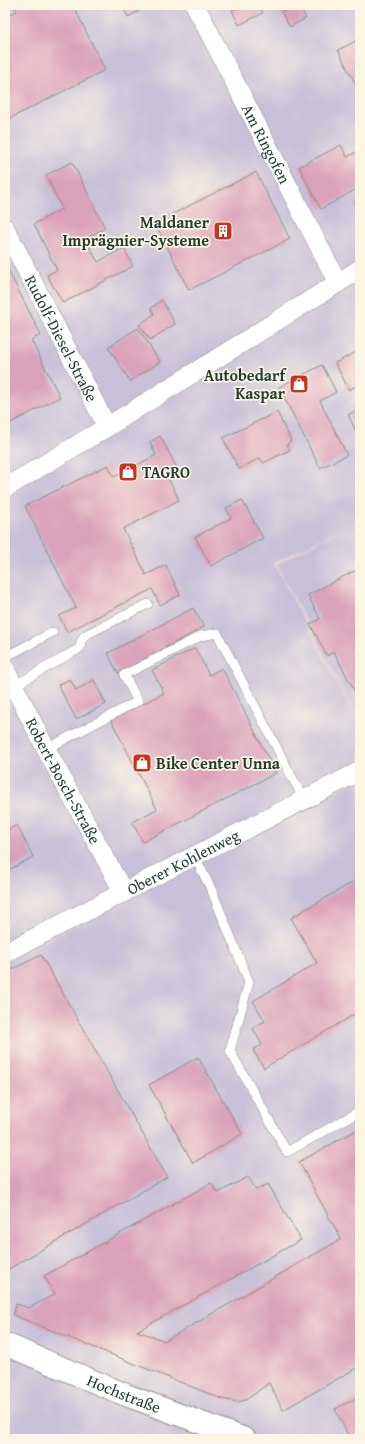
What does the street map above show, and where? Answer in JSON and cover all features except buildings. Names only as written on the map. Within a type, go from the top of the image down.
[{"type":"street","name":"Am Ringofen","points":[[195,5],[338,283]]},
{"type":"street","name":"Rudolf-Diesel-Straße","points":[[5,228],[107,427]]},
{"type":"street","points":[[5,488],[107,427],[360,269]]},
{"type":"street","name":"Robert-Bosch-Straße","points":[[5,669],[46,750],[124,893]]},
{"type":"street","name":"Oberer Kohlenweg","points":[[5,953],[194,857],[360,770]]},
{"type":"street","name":"Hochstraße","points":[[5,1344],[126,1395],[244,1439]]},
{"type":"lane","points":[[14,686],[80,648],[85,636],[148,604]]},
{"type":"lane","points":[[5,657],[53,632]]},
{"type":"lane","points":[[46,750],[138,701],[124,675],[201,636],[217,633],[304,800]]},
{"type":"lane","points":[[194,857],[212,891],[249,982],[230,1050],[287,1152],[360,1111]]},
{"type":"shaded area","points":[[5,5],[360,5],[360,520],[274,563],[360,726],[360,776],[5,960]]},
{"type":"shaded area","points":[[360,520],[360,724],[276,564]]},
{"type":"shaded area","points":[[360,778],[360,1439],[5,1439],[5,961]]},
{"type":"place","name":"Maldaner Imprägnier-Systeme","points":[[223,231]]},
{"type":"place","name":"Autobedarf Kaspar","points":[[299,384]]},
{"type":"place","name":"TAGRO","points":[[128,472]]},
{"type":"place","name":"Bike Center Unna","points":[[142,763]]}]
